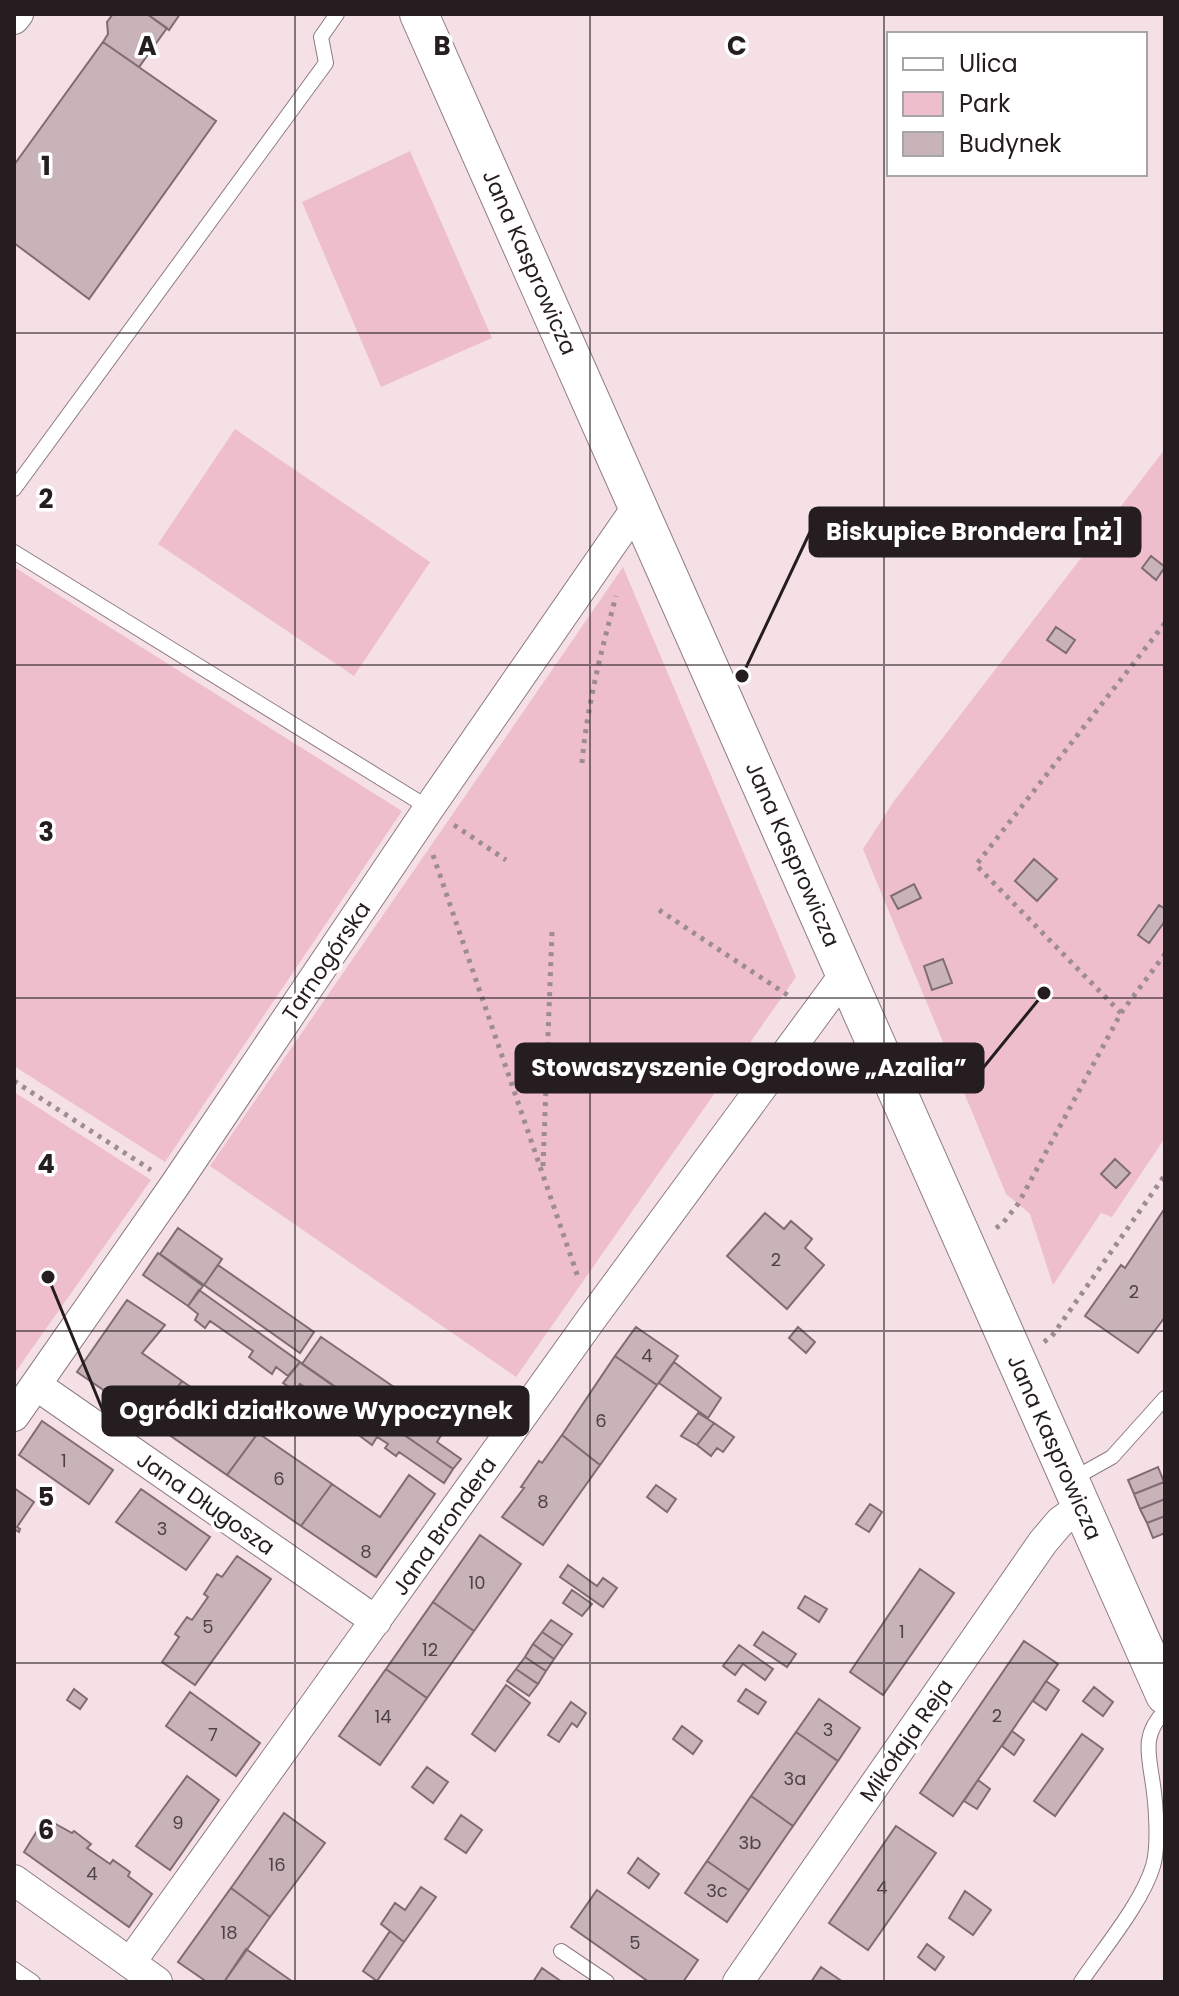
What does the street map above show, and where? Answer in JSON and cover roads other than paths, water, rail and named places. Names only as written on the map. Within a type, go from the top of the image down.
[{"type":"street","points":[[14,19],[18,14]]},
{"type":"street","name":"Jana Kasprowicza","points":[[419,14],[1165,1695]]},
{"type":"street","name":"Tarnogórska","points":[[14,1416],[638,506]]},
{"type":"street","name":"Jana Brondera","points":[[130,1963],[592,1318],[845,974]]},
{"type":"street","name":"Jana Długosza","points":[[36,1385],[376,1621]]},
{"type":"street","name":"Mikołaja Reja","points":[[738,1982],[1043,1542],[1060,1522],[1076,1493]]},
{"type":"street","points":[[14,1880],[157,1982]]},
{"type":"lane","points":[[14,489],[326,63],[321,37],[337,14]]},
{"type":"lane","points":[[14,552],[425,814]]},
{"type":"lane","points":[[1076,1493],[1162,1406]]},
{"type":"lane","points":[[1081,1982],[1138,1896],[1154,1864],[1155,1801],[1147,1757],[1153,1723],[1165,1711]]},
{"type":"lane","points":[[561,1951],[607,1982]]},
{"type":"lane","points":[[14,1969],[33,1982]]},
{"type":"place","name":"Biskupice Brondera [nż]","points":[[742,676]]},
{"type":"place","name":"Stowaszyszenie Ogrodowe „Azalia”","points":[[1044,993]]},
{"type":"place","name":"Ogródki działkowe Wypoczynek","points":[[48,1277]]}]
